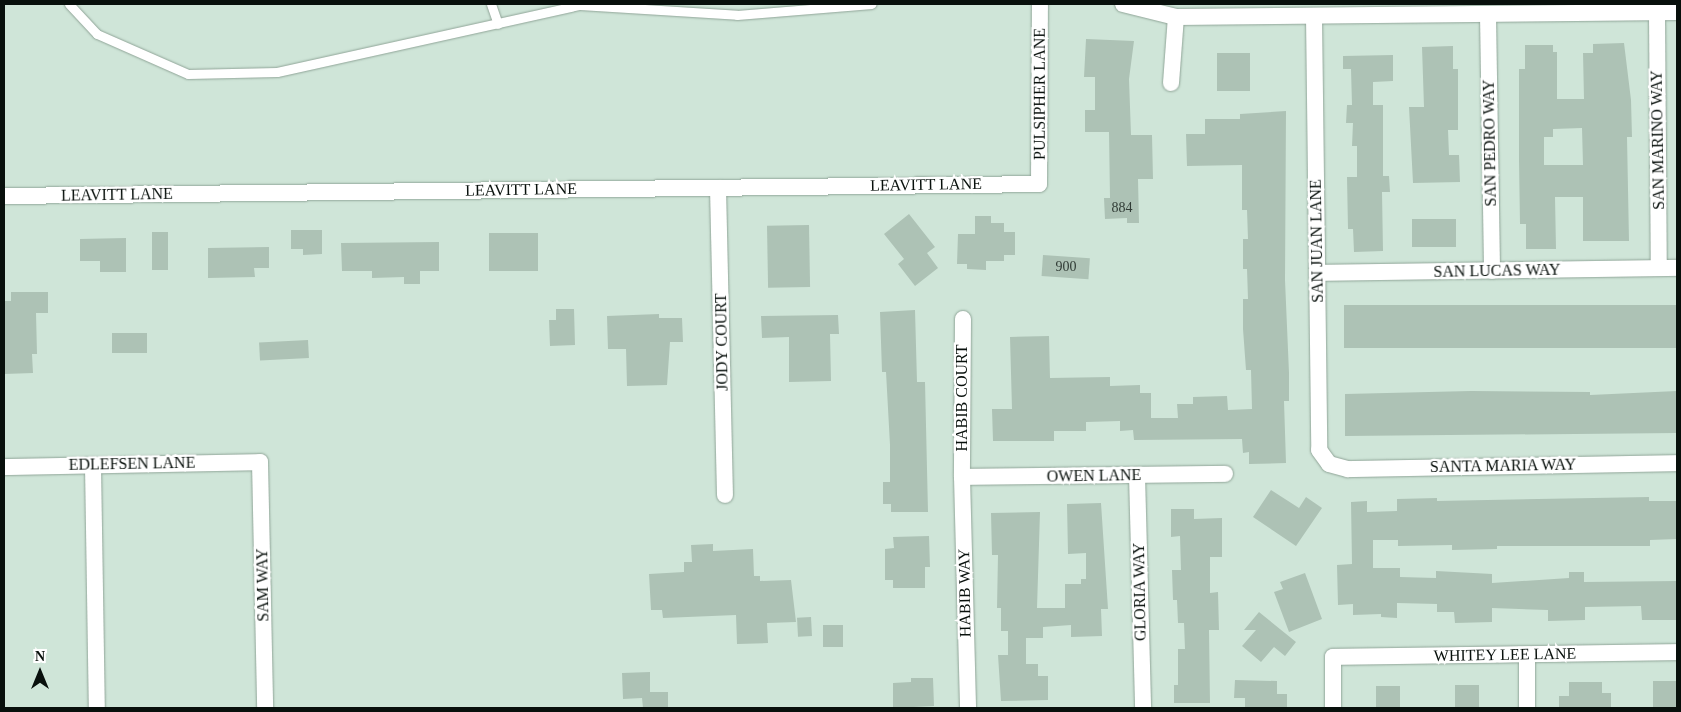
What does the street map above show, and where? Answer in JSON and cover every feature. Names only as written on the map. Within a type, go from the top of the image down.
[{"type":"street","name":"PULSIPHER LANE","points":[[1039,184],[1040,4]]},
{"type":"street","points":[[1123,4],[1176,17],[1677,12]]},
{"type":"street","name":"SAN MARINO WAY","points":[[1656,12],[1659,268]]},
{"type":"street","name":"SAN PEDRO WAY","points":[[1488,14],[1492,271]]},
{"type":"street","name":"SAN JUAN LANE","points":[[1314,16],[1319,450],[1329,464]]},
{"type":"street","points":[[1171,83],[1176,17]]},
{"type":"street","name":"LEAVITT LANE","points":[[4,196],[1039,184]]},
{"type":"street","name":"JODY COURT","points":[[718,188],[725,495]]},
{"type":"street","name":"SAN LUCAS WAY","points":[[1318,273],[1677,268]]},
{"type":"street","name":"HABIB COURT","points":[[962,477],[963,319]]},
{"type":"street","name":"EDLEFSEN LANE","points":[[4,467],[260,462]]},
{"type":"street","name":"SAM WAY","points":[[260,462],[265,708]]},
{"type":"street","name":"SANTA MARIA WAY","points":[[1329,464],[1348,469],[1677,463]]},
{"type":"street","points":[[93,465],[97,708]]},
{"type":"street","name":"OWEN LANE","points":[[962,477],[1225,474]]},
{"type":"street","name":"GLORIA WAY","points":[[1137,475],[1143,708]]},
{"type":"street","name":"HABIB WAY","points":[[962,477],[968,708]]},
{"type":"street","name":"WHITEY LEE LANE","points":[[1333,708],[1334,658],[1677,652]]},
{"type":"street","points":[[1527,654],[1527,708]]},
{"type":"lane","points":[[69,4],[96,34],[188,74],[277,72],[580,5],[737,16],[812,7],[872,4]]},
{"type":"lane","points":[[490,4],[498,24]]},
{"type":"building","points":[[1086,39],[1134,41],[1129,79],[1131,135],[1152,135],[1153,179],[1138,179],[1139,223],[1127,223],[1127,218],[1105,219],[1104,198],[1110,198],[1109,132],[1085,132],[1085,110],[1095,110],[1095,77],[1084,77]]},
{"type":"building","points":[[1624,43],[1631,100],[1632,137],[1627,137],[1629,241],[1583,241],[1583,197],[1555,197],[1556,249],[1526,249],[1526,224],[1520,224],[1519,160],[1519,69],[1525,69],[1525,45],[1553,45],[1553,52],[1557,52],[1557,99],[1584,99],[1583,53],[1593,53],[1593,44]],"holes":[[[1582,128],[1583,165],[1544,165],[1544,137],[1553,137],[1553,129]]]},
{"type":"building","points":[[1453,46],[1453,69],[1458,69],[1458,130],[1448,130],[1449,155],[1459,155],[1460,182],[1413,183],[1409,107],[1424,107],[1422,47]]},
{"type":"building","points":[[1217,53],[1250,53],[1250,91],[1217,91]]},
{"type":"building","points":[[1393,55],[1393,81],[1373,82],[1373,105],[1383,105],[1383,176],[1389,176],[1390,192],[1382,192],[1383,251],[1354,252],[1353,229],[1348,229],[1347,177],[1357,177],[1357,146],[1352,146],[1353,123],[1346,123],[1347,105],[1352,105],[1351,69],[1343,69],[1343,56]]},
{"type":"building","points":[[1286,111],[1285,280],[1289,401],[1284,401],[1286,463],[1249,464],[1249,452],[1243,453],[1242,439],[1134,440],[1133,430],[1120,431],[1120,421],[1086,422],[1086,431],[1054,431],[1054,441],[993,441],[992,409],[1012,409],[1010,337],[1049,336],[1050,378],[1110,377],[1110,386],[1140,385],[1140,393],[1151,393],[1151,418],[1178,418],[1177,404],[1193,404],[1193,397],[1227,396],[1228,410],[1252,409],[1251,370],[1246,370],[1243,329],[1243,299],[1248,299],[1247,269],[1243,269],[1243,239],[1248,239],[1247,210],[1242,210],[1242,165],[1187,166],[1186,134],[1205,134],[1205,119],[1240,119],[1240,114]]},
{"type":"building","points":[[909,214],[935,247],[927,253],[938,268],[915,286],[898,264],[904,259],[884,234]]},
{"type":"building","points":[[975,216],[991,216],[991,223],[1004,223],[1004,232],[1015,232],[1015,255],[1004,255],[1004,261],[986,261],[986,270],[967,269],[967,264],[957,264],[958,234],[975,234]]},
{"type":"building","points":[[1412,219],[1456,219],[1456,247],[1412,247]]},
{"type":"building","points":[[809,225],[810,287],[768,288],[767,226]]},
{"type":"building","points":[[291,230],[322,230],[322,254],[303,255],[303,249],[291,249]]},
{"type":"building","points":[[152,232],[168,232],[168,270],[152,270]]},
{"type":"building","points":[[489,233],[538,233],[538,271],[489,271]]},
{"type":"building","points":[[126,238],[126,272],[100,272],[100,261],[80,261],[80,239]]},
{"type":"building","points":[[439,242],[439,271],[420,271],[420,284],[404,284],[404,277],[372,278],[372,271],[342,271],[341,243]]},
{"type":"building","points":[[269,247],[269,268],[254,268],[255,277],[208,278],[208,248]]},
{"type":"building","points":[[1043,255],[1090,258],[1088,279],[1042,276]]},
{"type":"building","points":[[11,292],[48,292],[48,313],[36,313],[37,354],[32,354],[33,373],[4,374],[5,301],[11,301]]},
{"type":"building","points":[[1344,305],[1677,305],[1677,348],[1344,348]]},
{"type":"building","points":[[556,309],[574,309],[575,345],[550,346],[549,320],[556,320]]},
{"type":"building","points":[[915,310],[917,382],[925,382],[928,512],[891,512],[891,504],[883,504],[883,482],[890,482],[890,445],[886,372],[882,372],[880,312]]},
{"type":"building","points":[[659,314],[659,318],[682,318],[683,342],[670,342],[667,385],[627,386],[626,349],[608,349],[607,316]]},
{"type":"building","points":[[838,315],[839,334],[830,334],[831,381],[789,382],[789,337],[762,338],[761,316]]},
{"type":"building","points":[[112,333],[147,333],[147,353],[112,353]]},
{"type":"building","points":[[308,340],[309,358],[260,361],[259,343]]},
{"type":"building","points":[[1471,391],[1590,392],[1590,395],[1677,391],[1677,433],[1345,436],[1345,394]]},
{"type":"building","points":[[1271,490],[1299,508],[1306,497],[1322,508],[1296,546],[1253,517]]},
{"type":"building","points":[[1649,497],[1649,501],[1677,501],[1677,539],[1650,540],[1650,546],[1497,546],[1497,549],[1452,550],[1452,545],[1398,546],[1398,540],[1373,540],[1373,568],[1400,568],[1400,577],[1436,578],[1436,571],[1492,574],[1492,583],[1569,578],[1569,572],[1584,572],[1584,582],[1677,581],[1677,620],[1642,620],[1641,606],[1585,607],[1585,620],[1548,621],[1548,610],[1492,608],[1492,622],[1455,623],[1454,612],[1437,612],[1437,604],[1397,603],[1397,618],[1381,617],[1381,614],[1353,615],[1353,604],[1338,605],[1337,565],[1352,564],[1351,502],[1367,501],[1367,512],[1397,511],[1397,499],[1437,498],[1437,501]]},
{"type":"building","points":[[1101,503],[1108,609],[1101,609],[1102,636],[1071,637],[1071,625],[1043,627],[1043,638],[1026,638],[1026,664],[1038,664],[1038,676],[1048,676],[1048,700],[1001,701],[998,655],[1008,655],[1008,631],[1001,631],[1001,608],[997,608],[998,555],[992,555],[991,513],[1040,512],[1037,608],[1065,608],[1065,584],[1081,584],[1081,579],[1086,579],[1086,553],[1068,554],[1067,504]]},
{"type":"building","points":[[1171,509],[1194,509],[1194,519],[1222,518],[1222,557],[1210,557],[1210,593],[1218,592],[1219,630],[1209,630],[1210,703],[1174,703],[1174,685],[1178,685],[1178,649],[1185,649],[1184,623],[1178,623],[1177,600],[1173,600],[1172,570],[1181,570],[1180,536],[1171,537]]},
{"type":"building","points":[[929,536],[930,567],[925,567],[925,588],[893,588],[893,580],[885,580],[885,549],[894,548],[893,537]]},
{"type":"building","points":[[713,544],[713,551],[753,549],[754,576],[760,576],[760,581],[791,580],[796,622],[767,623],[768,643],[737,644],[736,615],[663,618],[662,610],[651,610],[649,574],[684,572],[684,562],[692,562],[691,545]]},
{"type":"building","points":[[1305,573],[1322,619],[1289,632],[1274,592],[1283,589],[1280,582]]},
{"type":"building","points":[[1259,612],[1296,642],[1285,656],[1274,647],[1261,662],[1242,646],[1256,630],[1244,630]]},
{"type":"building","points":[[811,617],[812,636],[798,637],[797,618]]},
{"type":"building","points":[[823,625],[843,625],[843,647],[823,647]]},
{"type":"building","points":[[650,672],[650,692],[668,692],[668,708],[643,708],[642,698],[623,699],[622,673]]},
{"type":"building","points":[[911,678],[933,678],[934,706],[893,708],[893,683],[911,682]]},
{"type":"building","points":[[1235,680],[1277,681],[1277,694],[1287,694],[1287,708],[1245,708],[1245,698],[1234,698]]},
{"type":"building","points":[[1653,681],[1677,681],[1677,708],[1653,708]]},
{"type":"building","points":[[1569,682],[1602,682],[1602,693],[1611,693],[1611,708],[1559,708],[1559,696],[1569,696]]},
{"type":"building","points":[[1455,685],[1479,685],[1479,708],[1455,708]]},
{"type":"building","points":[[1376,686],[1400,686],[1400,708],[1376,708]]}]
